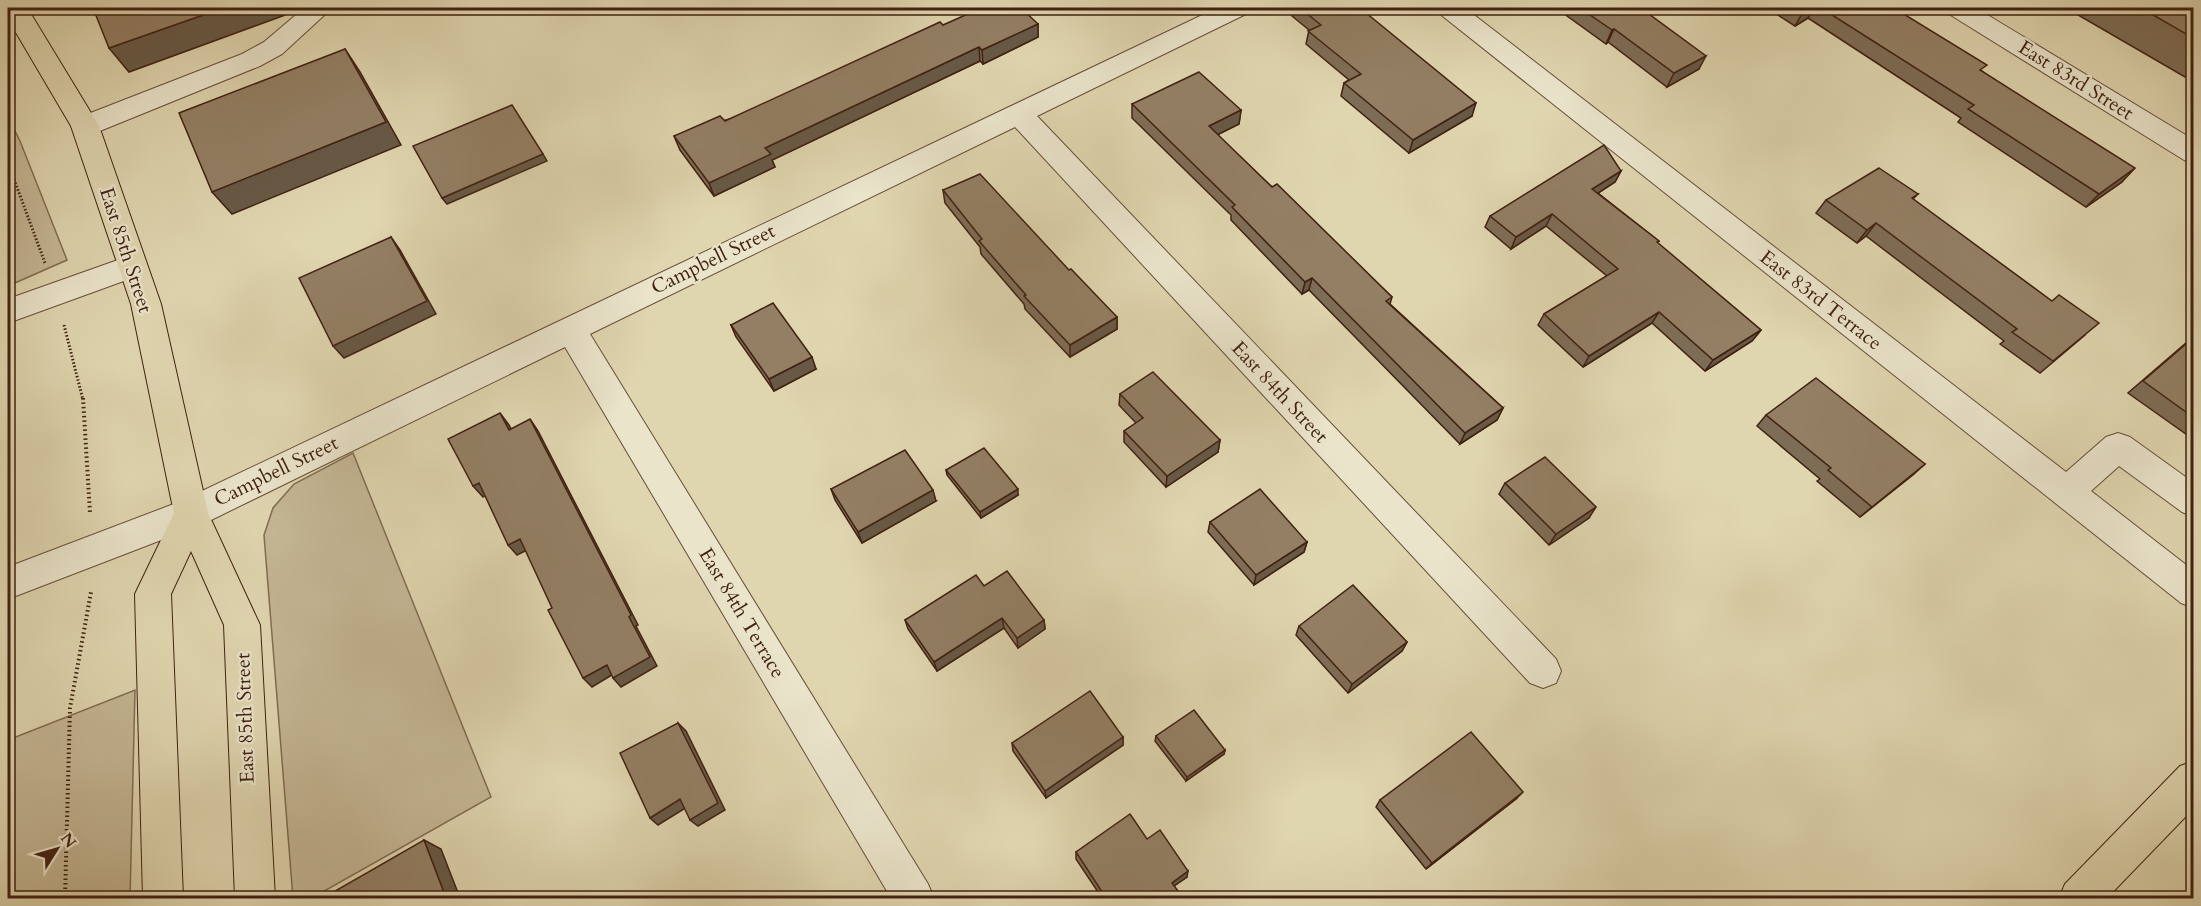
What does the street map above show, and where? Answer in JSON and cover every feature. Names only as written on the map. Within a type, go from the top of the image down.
[{"type":"main road","name":"East 85th Street","points":[[12,8],[22,20],[85,126],[146,304],[191,513],[242,625],[255,898]]},
{"type":"main road","points":[[163,898],[153,594],[191,513]]},
{"type":"main road","points":[[2079,898],[2193,780]]},
{"type":"street","points":[[85,126],[251,60],[273,48],[319,8]]},
{"type":"street","name":"Campbell Street","points":[[8,583],[191,513],[570,328],[1237,8]]},
{"type":"street","name":"East 83rd Terrace","points":[[1449,8],[2193,592]]},
{"type":"street","name":"East 83rd Street","points":[[1958,8],[2193,153]]},
{"type":"street","name":"East 84th Street","points":[[1018,113],[1543,671]]},
{"type":"street","points":[[8,311],[132,266]]},
{"type":"street","name":"East 84th Terrace","points":[[570,328],[914,898]]},
{"type":"street","points":[[2067,492],[2118,447],[2193,502]]},
{"type":"shaded area","points":[[8,117],[20,141],[67,260],[8,286]]},
{"type":"shaded area","points":[[353,453],[491,797],[312,898],[293,898],[264,535],[273,508],[294,484]]},
{"type":"shaded area","points":[[135,690],[130,898],[8,898],[8,740]]},
{"type":"building","points":[[93,8],[223,8],[109,48]]},
{"type":"building","points":[[981,8],[1021,8],[1038,24],[982,50],[979,47],[765,148],[771,154],[709,183],[674,136],[720,116],[725,121],[940,22],[943,25]]},
{"type":"building","points":[[1300,8],[1360,8],[1476,103],[1413,140],[1344,83],[1361,74],[1308,31],[1321,25]]},
{"type":"building","points":[[1580,8],[1643,8],[1706,56],[1674,73],[1614,29],[1612,30]]},
{"type":"building","points":[[1796,8],[1811,8],[1803,12]]},
{"type":"building","points":[[1821,8],[1894,8],[1987,65],[1980,70],[2135,168],[2099,194],[1968,109],[1974,105]]},
{"type":"building","points":[[2141,8],[2193,8],[2193,38]]},
{"type":"building","points":[[345,49],[386,122],[212,192],[179,113]]},
{"type":"building","points":[[1199,72],[1241,110],[1209,126],[1272,187],[1277,184],[1392,297],[1386,301],[1503,408],[1465,433],[1312,278],[1305,282],[1232,207],[1235,205],[1132,104]]},
{"type":"building","points":[[512,105],[543,154],[442,198],[413,146]]},
{"type":"building","points":[[1604,145],[1621,171],[1592,189],[1659,241],[1657,242],[1761,330],[1713,360],[1659,312],[1589,356],[1544,314],[1618,269],[1552,214],[1516,237],[1490,216]]},
{"type":"building","points":[[1879,168],[1918,194],[1912,198],[2052,301],[2059,295],[2099,323],[2053,361],[2012,332],[2017,329],[1876,223],[1867,230],[1826,200]]},
{"type":"building","points":[[980,174],[1069,270],[1071,269],[1117,317],[1070,345],[1024,296],[1026,295],[979,241],[982,239],[943,190]]},
{"type":"building","points":[[391,237],[427,301],[333,346],[299,278]]},
{"type":"building","points":[[773,303],[812,357],[769,379],[731,325]]},
{"type":"building","points":[[2193,338],[2193,417],[2143,381]]},
{"type":"building","points":[[1153,372],[1220,440],[1167,476],[1124,431],[1143,418],[1120,394]]},
{"type":"building","points":[[1816,378],[1925,464],[1872,507],[1828,470],[1831,468],[1766,415]]},
{"type":"building","points":[[500,413],[509,430],[530,419],[631,615],[629,617],[650,657],[613,678],[607,665],[583,678],[548,610],[552,608],[520,539],[508,545],[479,483],[473,486],[448,439]]},
{"type":"building","points":[[984,448],[1018,489],[980,512],[946,470]]},
{"type":"building","points":[[905,450],[933,490],[858,532],[831,489]]},
{"type":"building","points":[[1545,457],[1596,507],[1556,534],[1505,483]]},
{"type":"building","points":[[1260,489],[1307,542],[1256,575],[1210,522]]},
{"type":"building","points":[[1007,571],[1044,620],[1017,638],[1002,618],[934,662],[905,620],[976,575],[984,586]]},
{"type":"building","points":[[1353,585],[1407,642],[1352,684],[1299,626]]},
{"type":"building","points":[[1090,691],[1123,737],[1045,791],[1012,743]]},
{"type":"building","points":[[1194,710],[1225,750],[1187,777],[1156,736]]},
{"type":"building","points":[[678,723],[718,803],[690,820],[680,799],[650,818],[620,753]]},
{"type":"building","points":[[1471,732],[1523,792],[1432,863],[1380,800]]},
{"type":"building","points":[[1130,814],[1147,839],[1160,830],[1188,871],[1172,883],[1183,898],[1106,898],[1076,852]]},
{"type":"building","points":[[424,840],[446,898],[323,898]]}]
